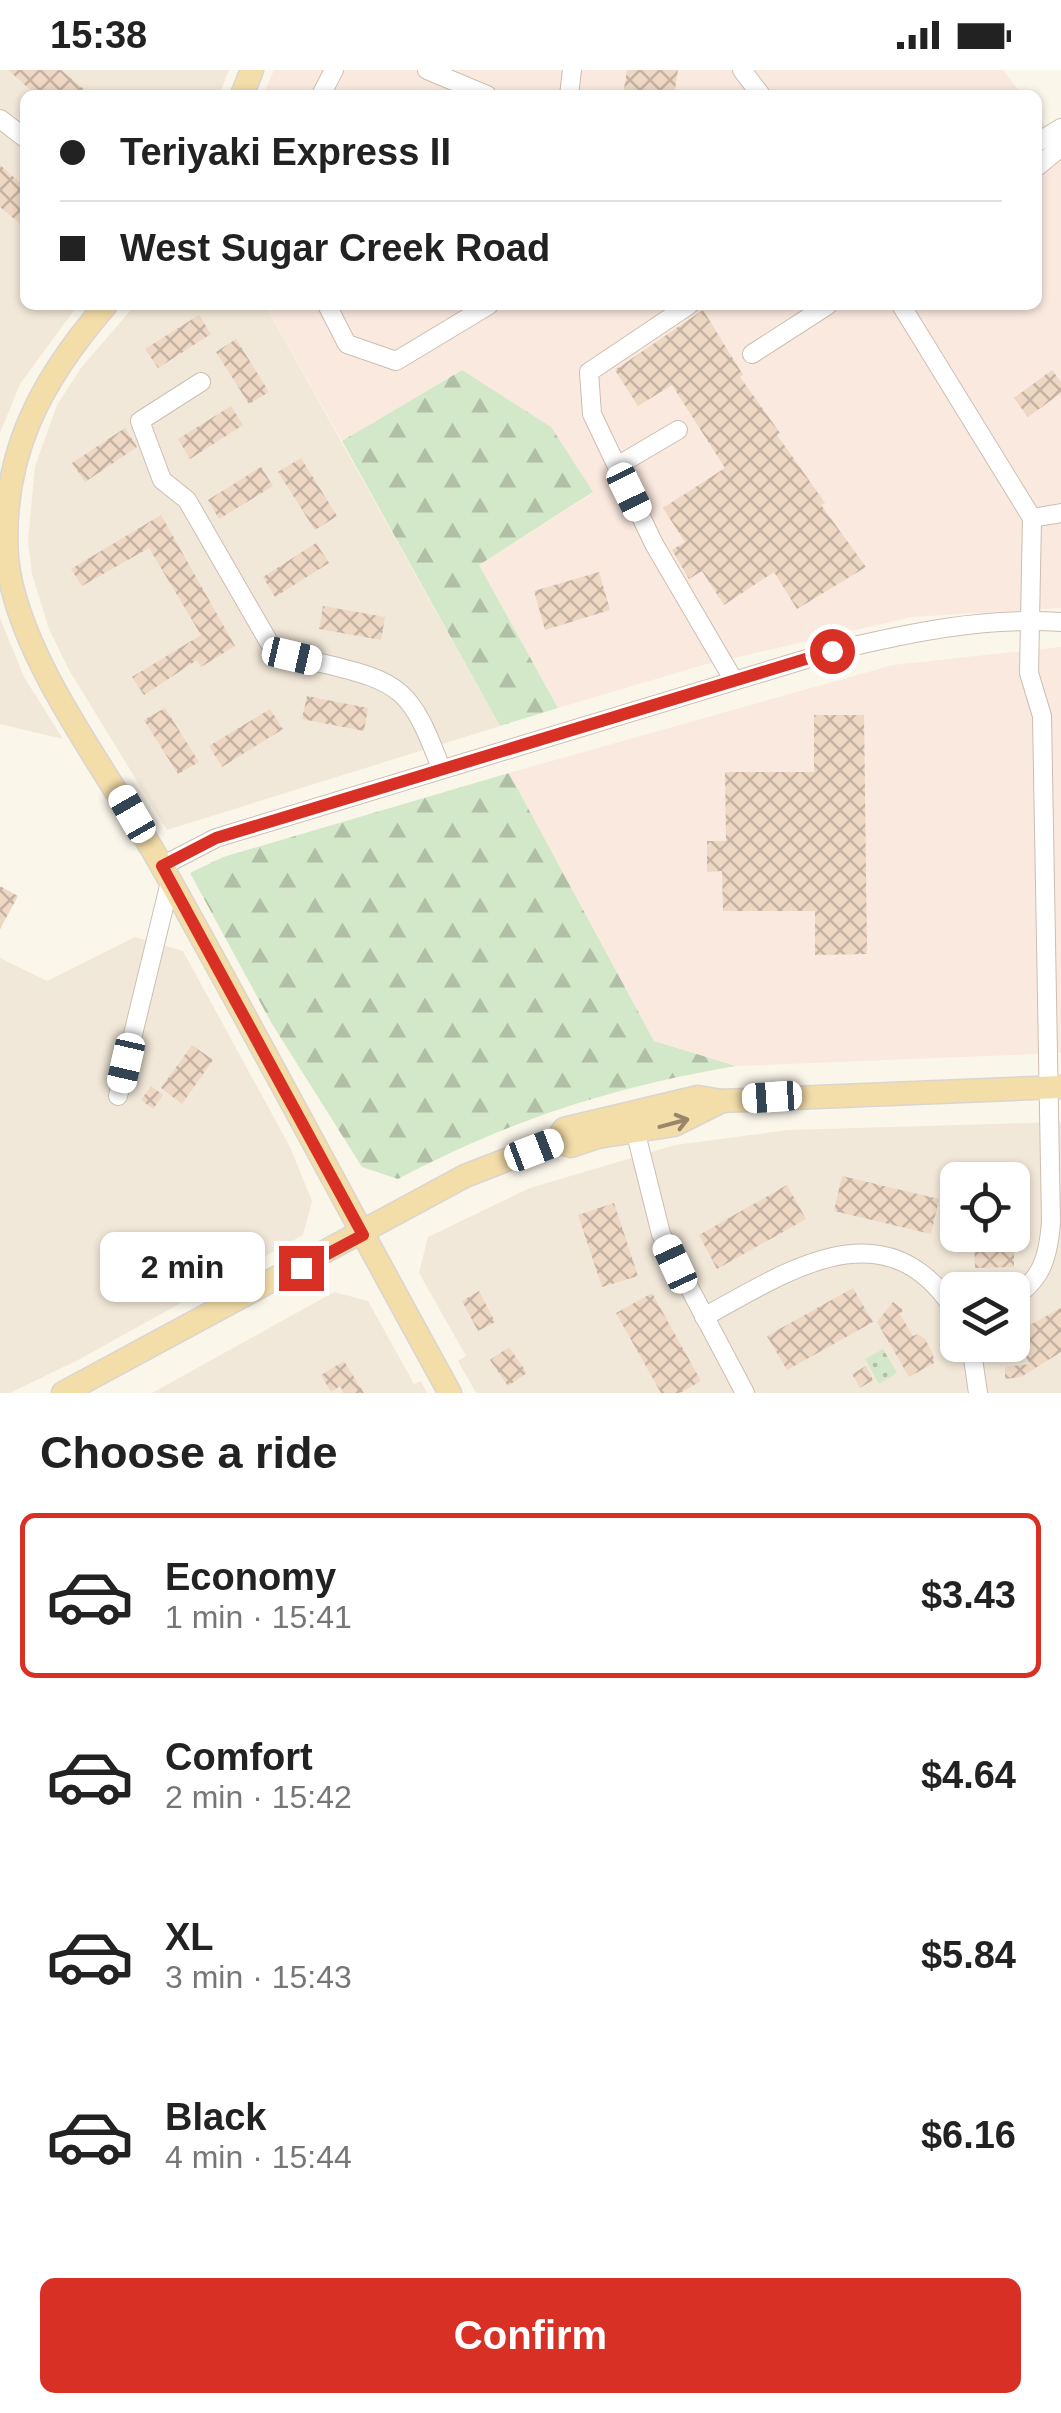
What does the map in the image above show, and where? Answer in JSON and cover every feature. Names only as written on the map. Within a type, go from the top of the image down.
[{"type":"main road","points":[[102,310],[64,356],[38,396],[24,428],[8,502],[5,574],[42,668],[166,874],[450,1393]]},
{"type":"main road","points":[[63,1393],[363,1235],[465,1176],[555,1141],[564,1129],[698,1097],[722,1101],[1055,1087]]},
{"type":"main road","points":[[555,1141],[571,1146],[674,1125],[722,1101]]},
{"type":"street","points":[[427,70],[475,90]]},
{"type":"street","points":[[742,70],[757,90]]},
{"type":"street","points":[[0,119],[20,134]]},
{"type":"street","points":[[1042,163],[1061,146]]},
{"type":"street","points":[[330,310],[347,344],[396,361],[481,310]]},
{"type":"street","points":[[682,310],[589,372],[592,414],[654,544],[733,679]]},
{"type":"street","points":[[752,354],[820,310]]},
{"type":"street","points":[[904,310],[1032,518],[1029,673],[1042,716],[1055,1087],[1049,1252],[1037,1279],[1030,1285]]},
{"type":"street","points":[[201,382],[140,421],[162,480],[188,500],[270,644],[292,656],[361,672],[398,688],[422,721],[441,768]]},
{"type":"street","points":[[617,466],[678,430]]},
{"type":"street","points":[[1032,518],[1061,512]]},
{"type":"street","points":[[118,1096],[166,874],[216,838],[733,679],[924,630],[1028,620],[1061,622]]},
{"type":"street","points":[[635,1130],[661,1234],[746,1393]]},
{"type":"street","points":[[704,1317],[820,1257],[864,1253],[882,1256],[931,1283],[940,1294]]},
{"type":"street","points":[[973,1362],[978,1393]]},
{"type":"shaded area","points":[[0,70],[229,70],[221,90],[20,90],[20,310],[74,310],[20,384],[0,433]]},
{"type":"shaded area","points":[[274,70],[1003,70],[1018,90],[265,90]]},
{"type":"shaded area","points":[[1042,122],[1061,148],[1061,608],[912,617],[703,665],[558,708],[479,565],[593,493],[461,370],[342,441],[268,310],[1042,310]]},
{"type":"shaded area","points":[[131,310],[268,310],[500,726],[167,830],[69,670],[49,629],[32,574],[28,541],[35,466],[57,405],[81,368]]},
{"type":"shaded area","points":[[0,618],[24,677],[63,739],[0,724]]},
{"type":"shaded area","points":[[1061,647],[1061,1053],[737,1066],[654,1041],[509,773],[893,665]]},
{"type":"shaded area","points":[[135,937],[183,951],[290,1147],[312,1201],[303,1235],[80,1359],[10,1393],[0,1393],[0,958],[47,981]]},
{"type":"shaded area","points":[[1061,1122],[1061,1393],[476,1393],[458,1361],[466,1356],[419,1273],[428,1237],[530,1188],[675,1145],[788,1130]]},
{"type":"shaded area","points":[[334,1292],[368,1301],[414,1384],[421,1381],[427,1393],[152,1393]]},
{"type":"green space","points":[[462,370],[551,427],[593,492],[479,565],[558,708],[500,726],[342,441]]},
{"type":"green space","points":[[509,773],[654,1041],[736,1066],[647,1084],[563,1108],[481,1139],[398,1179],[362,1167],[272,1024],[190,873],[223,857]]},
{"type":"green space","points":[[883,1349],[897,1373],[879,1384],[865,1359]]},
{"type":"building","points":[[8,70],[61,70],[85,90],[30,90]]},
{"type":"building","points":[[627,70],[678,70],[675,90],[624,90]]},
{"type":"building","points":[[0,165],[20,183],[20,224],[0,207]]},
{"type":"building","points":[[703,310],[743,375],[740,377],[825,503],[821,505],[866,567],[797,609],[774,572],[724,605],[702,571],[689,579],[672,550],[685,542],[663,508],[725,468],[672,385],[638,406],[615,370]]},
{"type":"building","points":[[199,315],[211,334],[158,368],[145,349]]},
{"type":"building","points":[[236,339],[269,392],[249,404],[216,352]]},
{"type":"building","points":[[1052,370],[1061,382],[1061,393],[1028,417],[1014,398]]},
{"type":"building","points":[[231,406],[243,425],[190,459],[178,439]]},
{"type":"building","points":[[125,428],[137,447],[85,482],[72,463]]},
{"type":"building","points":[[301,458],[337,516],[315,530],[278,472]]},
{"type":"building","points":[[261,467],[273,486],[219,519],[208,500]]},
{"type":"building","points":[[161,515],[235,646],[201,667],[197,660],[144,695],[132,677],[201,635],[149,548],[82,586],[71,569]]},
{"type":"building","points":[[316,543],[329,563],[275,597],[263,577]]},
{"type":"building","points":[[599,572],[610,610],[545,630],[534,591]]},
{"type":"building","points":[[323,606],[385,617],[381,640],[319,629]]},
{"type":"building","points":[[307,696],[368,708],[364,731],[302,719]]},
{"type":"building","points":[[165,708],[199,762],[178,774],[144,720]]},
{"type":"building","points":[[270,709],[283,729],[222,767],[209,746]]},
{"type":"building","points":[[814,715],[864,715],[867,954],[815,955],[815,911],[723,911],[722,871],[707,872],[707,841],[726,841],[725,772],[814,772]]},
{"type":"building","points":[[0,886],[18,896],[0,929]]},
{"type":"building","points":[[192,1045],[213,1060],[182,1104],[161,1088]]},
{"type":"building","points":[[151,1086],[163,1095],[153,1109],[141,1100]]},
{"type":"building","points":[[842,1176],[939,1199],[931,1234],[834,1211]]},
{"type":"building","points":[[787,1185],[806,1219],[717,1269],[699,1235]]},
{"type":"building","points":[[614,1203],[638,1276],[602,1287],[578,1215]]},
{"type":"building","points":[[975,1252],[1014,1252],[1014,1267],[975,1268]]},
{"type":"building","points":[[853,1288],[873,1322],[787,1370],[767,1336]]},
{"type":"building","points":[[479,1291],[495,1322],[478,1331],[462,1301]]},
{"type":"building","points":[[652,1293],[701,1381],[680,1393],[661,1393],[616,1313]]},
{"type":"building","points":[[893,1302],[903,1310],[900,1314],[913,1336],[918,1334],[925,1339],[933,1354],[934,1363],[909,1377],[877,1322]]},
{"type":"building","points":[[1061,1308],[1061,1352],[1021,1377],[1005,1379],[1005,1367],[1030,1364],[1030,1325]]},
{"type":"building","points":[[509,1347],[527,1373],[508,1386],[490,1360]]},
{"type":"building","points":[[344,1361],[364,1393],[344,1393],[340,1386],[331,1392],[321,1375]]},
{"type":"building","points":[[866,1366],[873,1380],[860,1388],[852,1374]]},
{"type":"route","points":[[301,1268],[363,1235],[162,866],[216,838],[832,651]]}]
